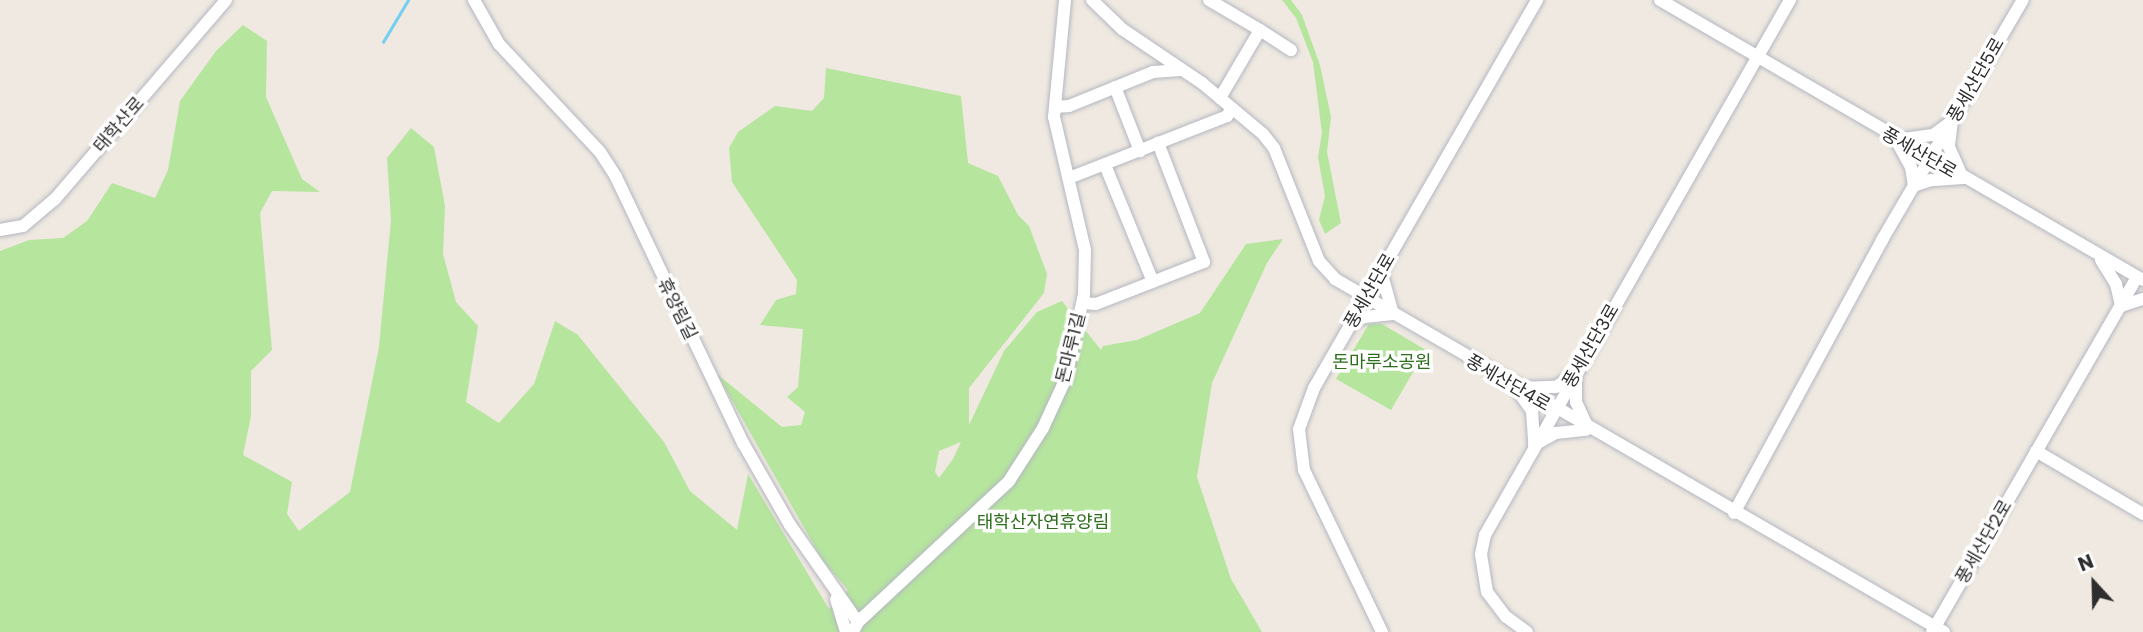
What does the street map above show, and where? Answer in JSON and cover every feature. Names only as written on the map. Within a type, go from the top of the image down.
[{"type":"street","name":"태학산로","points":[[0,230],[23,226],[55,199],[226,0]]},
{"type":"street","name":"휴양림길","points":[[474,0],[499,44],[600,152],[616,177],[743,443],[856,627]]},
{"type":"street","name":"풍세산단4로","points":[[1092,0],[1152,50],[1220,98],[1274,148],[1319,261],[1335,279],[1555,410],[1937,630]]},
{"type":"street","points":[[1209,0],[1291,50]]},
{"type":"street","name":"풍세산단로","points":[[1382,632],[1304,470],[1299,448],[1305,406],[1537,0]]},
{"type":"street","name":"풍세산단로","points":[[1660,0],[1930,160],[2140,279]]},
{"type":"street","points":[[1757,58],[1790,0]]},
{"type":"street","name":"풍세산단5로","points":[[1930,160],[2023,0]]},
{"type":"street","name":"돈마루1길","points":[[856,627],[879,599],[1019,466],[1066,379],[1083,303],[1085,250],[1055,107],[1066,4]]},
{"type":"street","points":[[1220,98],[1260,30]]},
{"type":"street","points":[[1152,50],[1153,72]]},
{"type":"street","name":"풍세산단3로","points":[[1527,632],[1490,598],[1481,554],[1497,509],[1757,58]]},
{"type":"street","points":[[1055,107],[1069,106],[1153,72],[1180,70]]},
{"type":"street","points":[[1115,87],[1140,150]]},
{"type":"street","points":[[1069,178],[1227,116],[1232,108]]},
{"type":"street","points":[[1914,186],[1911,167],[1896,140],[1933,135],[1952,121]]},
{"type":"street","points":[[1914,186],[1942,178],[1963,178],[1949,147],[1952,121]]},
{"type":"street","points":[[1083,303],[1096,304],[1205,262],[1158,144]]},
{"type":"street","points":[[1734,513],[1930,160]]},
{"type":"street","points":[[1105,165],[1153,282]]},
{"type":"street","points":[[2098,257],[2116,284],[2120,306],[2143,299]]},
{"type":"street","points":[[1350,324],[1364,317],[1393,314],[1381,271]]},
{"type":"street","name":"풍세산단2로","points":[[1937,630],[2036,451],[2120,306],[2140,279]]},
{"type":"street","points":[[1516,387],[1556,387],[1577,372]]},
{"type":"street","points":[[1516,387],[1532,411],[1534,445],[1568,429],[1590,430],[1576,402],[1577,372]]},
{"type":"street","points":[[2036,451],[2143,513]]},
{"type":"street","points":[[829,583],[846,632]]},
{"type":"street","points":[[837,594],[850,603],[879,599]]},
{"type":"green space","points":[[1282,0],[1291,0],[1302,15],[1320,65],[1331,117],[1327,152],[1341,223],[1325,234],[1319,220],[1325,196],[1318,157],[1322,133],[1313,62],[1296,18]]},
{"type":"green space","name":"태학산자연휴양림","points":[[243,25],[267,41],[266,97],[302,179],[320,192],[272,191],[260,213],[272,350],[251,371],[251,416],[243,455],[292,482],[287,514],[299,531],[350,492],[379,347],[391,220],[387,158],[411,128],[434,147],[445,206],[443,254],[456,302],[478,326],[466,402],[499,423],[534,384],[555,321],[578,335],[664,442],[690,491],[737,530],[748,474],[829,609],[848,590],[823,561],[717,374],[782,427],[801,425],[805,412],[787,397],[798,387],[803,329],[760,325],[776,300],[796,294],[797,280],[732,182],[729,148],[738,132],[775,106],[812,111],[824,98],[826,68],[961,96],[968,163],[998,176],[1018,215],[1029,226],[1047,274],[1044,293],[969,388],[969,425],[1004,351],[1037,312],[1062,301],[1101,350],[1103,346],[1137,340],[1200,313],[1246,244],[1283,239],[1267,263],[1212,383],[1197,477],[1231,579],[1262,632],[0,632],[0,251],[29,240],[63,238],[87,221],[112,183],[155,198],[168,170],[180,101],[216,51]],"holes":[[[961,442],[939,478],[935,472],[939,451]]]},
{"type":"green space","name":"돈마루소공원","points":[[1369,324],[1382,324],[1426,350],[1391,410],[1336,379]]},
{"type":"waterway","points":[[383,42],[408,0]]}]
